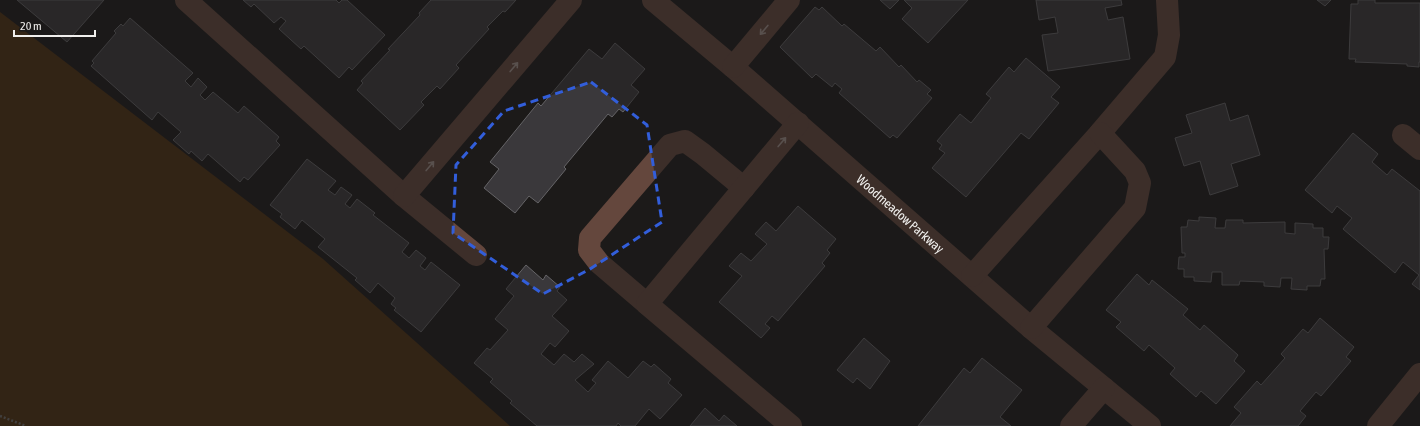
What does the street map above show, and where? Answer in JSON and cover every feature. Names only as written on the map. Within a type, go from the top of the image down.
[{"type":"street","points":[[186,0],[404,196],[476,255]]},
{"type":"street","points":[[404,196],[571,0]]},
{"type":"street","points":[[734,67],[789,0]]},
{"type":"street","points":[[972,276],[1100,133],[1165,57],[1170,35],[1167,0]]},
{"type":"street","name":"Woodmeadow Parkway","points":[[666,4],[734,67],[1031,328],[1150,426]]},
{"type":"street","points":[[647,304],[798,123]]},
{"type":"street","points":[[1031,328],[1135,208],[1140,183],[1135,171],[1100,133]]},
{"type":"street","points":[[1403,135],[1420,149]]},
{"type":"street","points":[[744,188],[685,141],[670,145],[590,238],[589,250],[599,263],[792,426]]},
{"type":"street","points":[[1378,426],[1420,374]]},
{"type":"street","points":[[1071,426],[1104,388]]},
{"type":"path","points":[[0,416],[26,426]]},
{"type":"highlighted area","points":[[591,82],[647,125],[662,222],[590,269],[543,294],[453,233],[456,165],[504,111]]},
{"type":"shaded area","points":[[0,12],[323,259],[510,426],[0,426]]},
{"type":"building","points":[[17,0],[104,0],[67,42]]},
{"type":"building","points":[[243,0],[336,0],[339,3],[342,0],[347,0],[385,35],[352,70],[349,67],[339,78],[304,46],[301,49],[279,29],[286,21],[281,17],[274,23],[254,4],[251,7]]},
{"type":"building","points":[[431,0],[516,0],[505,12],[503,11],[487,27],[489,29],[456,65],[459,68],[440,89],[437,86],[421,102],[424,105],[400,130],[357,90],[363,83],[361,81],[390,50],[388,49],[420,15],[419,13]]},
{"type":"building","points":[[880,0],[899,0],[890,9]]},
{"type":"building","points":[[904,0],[968,0],[928,43],[902,19],[912,8]]},
{"type":"building","points":[[1036,0],[1121,0],[1122,5],[1105,8],[1108,20],[1123,17],[1130,59],[1048,71],[1042,35],[1058,33],[1055,17],[1039,20]]},
{"type":"building","points":[[1317,0],[1331,0],[1325,6]]},
{"type":"building","points":[[1358,0],[1375,0],[1375,3],[1420,3],[1419,67],[1407,66],[1407,64],[1355,62],[1356,59],[1349,59],[1351,4],[1358,4]]},
{"type":"building","points":[[815,7],[819,10],[822,7],[842,26],[844,24],[876,51],[880,47],[899,67],[901,65],[917,82],[919,80],[931,90],[927,94],[932,98],[897,138],[893,135],[890,138],[839,93],[842,89],[835,83],[832,87],[816,74],[812,78],[780,47]]},
{"type":"building","points":[[130,18],[193,73],[185,81],[191,87],[198,78],[207,87],[200,95],[205,100],[213,92],[238,113],[244,106],[279,137],[276,141],[280,145],[248,180],[244,177],[240,182],[208,154],[202,161],[191,151],[189,154],[173,140],[181,132],[158,112],[152,120],[91,66],[94,63],[92,61],[116,33],[114,31],[121,24],[123,26]]},
{"type":"building","points":[[615,43],[645,69],[631,85],[639,92],[623,112],[619,109],[612,117],[608,114],[564,167],[566,169],[538,203],[529,196],[515,213],[484,188],[499,169],[490,162],[538,103],[541,106],[589,49],[602,59]]},
{"type":"building","points":[[1026,58],[1060,87],[1051,97],[1059,103],[1029,139],[1021,133],[966,197],[932,168],[945,153],[939,149],[942,145],[937,141],[960,114],[971,123],[991,98],[986,94],[1009,67],[1014,72]]},
{"type":"building","points":[[1225,103],[1230,121],[1248,115],[1260,155],[1231,164],[1238,186],[1210,195],[1200,161],[1184,166],[1175,138],[1192,133],[1186,115]]},
{"type":"building","points":[[1353,133],[1378,154],[1372,162],[1387,175],[1392,169],[1420,191],[1420,290],[1412,284],[1419,275],[1403,262],[1395,273],[1343,229],[1352,218],[1337,206],[1332,213],[1305,190]]},
{"type":"building","points":[[307,159],[336,181],[328,190],[335,195],[341,187],[352,195],[345,204],[350,208],[357,199],[375,213],[373,215],[409,243],[402,252],[409,258],[416,250],[426,258],[420,266],[425,270],[431,262],[460,285],[421,332],[394,310],[396,308],[391,304],[395,298],[378,283],[370,293],[355,280],[357,278],[318,247],[325,239],[302,220],[295,229],[280,217],[282,214],[270,205]]},
{"type":"building","points":[[798,206],[836,239],[827,250],[830,253],[822,263],[825,266],[778,321],[772,316],[765,324],[770,328],[761,338],[719,302],[742,276],[729,266],[741,253],[751,261],[767,244],[755,234],[766,222],[776,231]]},
{"type":"building","points":[[1199,217],[1216,218],[1215,228],[1225,228],[1226,220],[1243,220],[1243,223],[1285,222],[1285,233],[1295,234],[1295,223],[1313,224],[1313,228],[1323,228],[1323,237],[1329,237],[1328,249],[1324,249],[1325,279],[1321,279],[1320,286],[1307,286],[1307,290],[1291,289],[1292,278],[1281,278],[1280,287],[1264,286],[1264,282],[1240,281],[1239,285],[1222,285],[1222,272],[1212,272],[1211,282],[1194,281],[1194,277],[1184,277],[1184,269],[1178,269],[1179,257],[1185,257],[1185,253],[1182,253],[1181,227],[1187,227],[1188,220],[1199,221]]},
{"type":"building","points":[[526,265],[543,280],[546,275],[560,287],[557,291],[567,300],[552,316],[569,331],[555,347],[550,343],[541,354],[554,365],[564,354],[574,362],[582,354],[594,364],[575,380],[588,392],[596,383],[592,380],[608,361],[628,378],[643,361],[651,367],[654,364],[671,379],[668,383],[682,395],[660,419],[649,409],[635,426],[621,426],[618,423],[616,426],[537,426],[510,403],[512,401],[490,382],[493,379],[474,363],[487,348],[490,350],[508,330],[495,319],[514,296],[506,289]]},
{"type":"building","points":[[1137,274],[1149,285],[1152,280],[1188,309],[1183,315],[1200,330],[1204,325],[1238,355],[1234,361],[1245,371],[1216,404],[1201,391],[1196,397],[1170,374],[1175,368],[1149,345],[1144,351],[1116,327],[1121,322],[1106,310]]},
{"type":"building","points":[[1320,318],[1354,347],[1346,357],[1351,361],[1321,396],[1316,392],[1300,411],[1306,416],[1298,426],[1230,426],[1241,413],[1234,407],[1257,381],[1261,385],[1285,358],[1281,354],[1303,329],[1308,333]]},
{"type":"building","points":[[864,338],[890,361],[870,389],[857,378],[853,383],[837,370]]},
{"type":"building","points":[[982,358],[1022,390],[1000,417],[1011,426],[918,426],[964,368],[970,373]]},
{"type":"building","points":[[705,408],[719,421],[724,415],[737,426],[690,426]]}]
